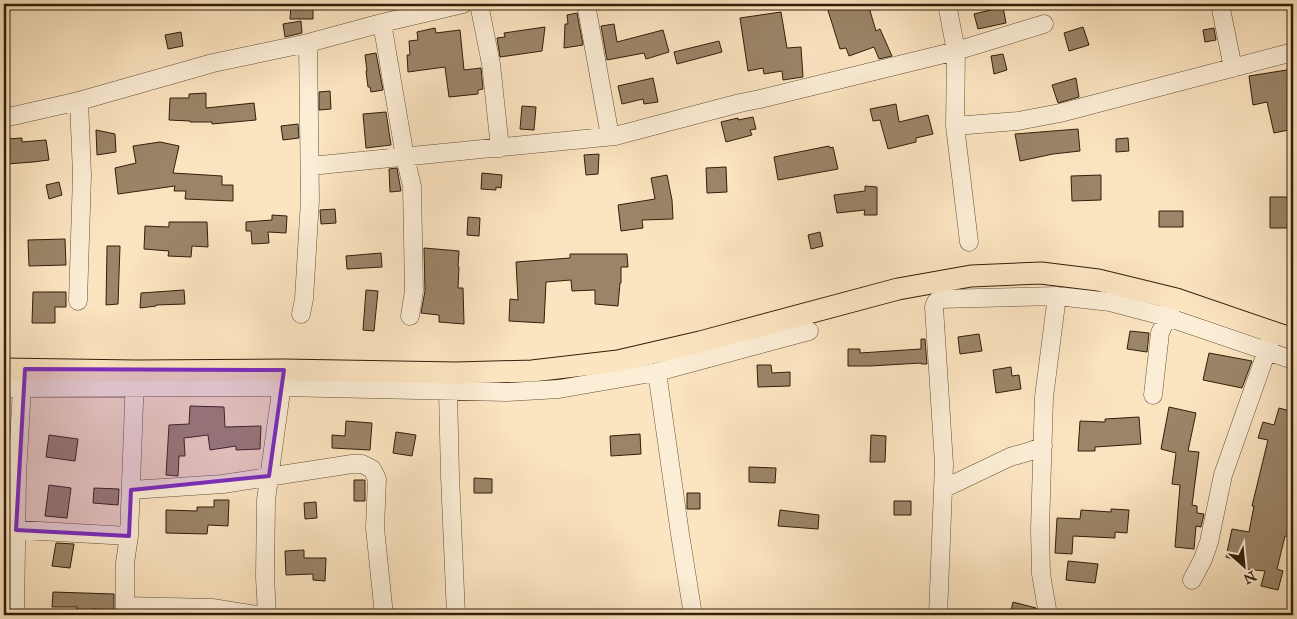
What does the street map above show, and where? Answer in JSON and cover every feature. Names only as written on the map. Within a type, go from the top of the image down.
[{"type":"main road","points":[[4,369],[24,378],[135,379],[283,378],[532,371],[618,361],[700,342],[898,289],[971,276],[1041,274],[1098,280],[1172,308],[1278,340]]},
{"type":"street","points":[[4,118],[79,101],[213,63],[308,43],[462,4]]},
{"type":"street","points":[[479,4],[491,64],[500,148]]},
{"type":"street","points":[[586,4],[610,136]]},
{"type":"street","points":[[947,4],[956,51],[955,126],[969,242]]},
{"type":"street","points":[[1220,4],[1233,68]]},
{"type":"street","points":[[382,23],[412,186],[414,292],[410,316]]},
{"type":"street","points":[[310,166],[615,136],[740,103],[956,51],[1044,24]]},
{"type":"street","points":[[301,314],[304,299],[310,200],[308,43]]},
{"type":"street","points":[[955,126],[1018,121],[1060,113],[1293,52]]},
{"type":"street","points":[[78,301],[82,175],[79,101]]},
{"type":"street","points":[[1048,615],[1042,574],[1040,529],[1044,396],[1057,296]]},
{"type":"street","points":[[938,615],[944,464],[935,330],[934,307],[936,302],[940,299],[1057,296],[1172,308],[1160,332],[1153,395]]},
{"type":"street","points":[[267,615],[265,568],[266,500],[283,378],[448,391],[507,392],[559,389],[657,372],[809,331]]},
{"type":"street","points":[[1278,340],[1293,360]]},
{"type":"street","points":[[1192,580],[1209,542],[1223,475],[1278,340]]},
{"type":"street","points":[[657,372],[693,615]]},
{"type":"street","points":[[4,388],[24,378]]},
{"type":"street","points":[[15,615],[10,529],[17,475],[24,378]]},
{"type":"street","points":[[135,379],[129,536],[125,564],[125,611],[212,608],[257,615]]},
{"type":"street","points":[[448,391],[456,615]]},
{"type":"street","points":[[943,489],[1010,457],[1043,446]]},
{"type":"street","points":[[131,490],[222,484],[362,464],[372,470],[377,478],[375,528],[384,615]]},
{"type":"street","points":[[10,529],[129,536]]},
{"type":"highlighted area","points":[[25,369],[284,370],[269,476],[131,490],[129,536],[16,530]]},
{"type":"building","points":[[291,4],[313,4],[313,19],[290,19]]},
{"type":"building","points":[[826,4],[868,4],[876,31],[880,29],[892,56],[879,59],[874,47],[849,56],[846,48],[840,49]]},
{"type":"building","points":[[1003,7],[1006,23],[978,29],[974,14]]},
{"type":"building","points":[[781,12],[787,48],[801,47],[803,77],[783,80],[782,71],[764,74],[763,68],[748,71],[740,18]]},
{"type":"building","points":[[577,13],[583,45],[564,48],[565,24],[568,24],[567,15]]},
{"type":"building","points":[[301,21],[302,33],[285,37],[283,24]]},
{"type":"building","points":[[614,24],[617,42],[663,30],[669,52],[646,59],[644,53],[607,60],[601,26]]},
{"type":"building","points":[[545,27],[542,51],[500,57],[497,38],[505,37],[504,33]]},
{"type":"building","points":[[1083,27],[1089,45],[1069,51],[1064,33]]},
{"type":"building","points":[[435,28],[436,33],[460,30],[464,70],[481,68],[483,89],[478,90],[478,94],[449,97],[445,67],[408,72],[407,55],[410,55],[409,41],[418,40],[417,32]]},
{"type":"building","points":[[1214,28],[1216,40],[1205,42],[1203,30]]},
{"type":"building","points":[[181,32],[183,46],[168,49],[165,35]]},
{"type":"building","points":[[719,41],[722,52],[677,64],[674,52]]},
{"type":"building","points":[[376,53],[383,90],[371,92],[370,87],[368,87],[365,55]]},
{"type":"building","points":[[1003,54],[1007,70],[994,74],[991,56]]},
{"type":"building","points":[[1293,69],[1293,88],[1288,89],[1290,99],[1287,99],[1293,129],[1274,133],[1267,102],[1253,105],[1249,76]]},
{"type":"building","points":[[653,78],[658,102],[644,104],[643,99],[622,104],[618,86]]},
{"type":"building","points":[[1076,78],[1079,97],[1058,103],[1052,85]]},
{"type":"building","points":[[330,91],[331,109],[319,110],[319,92]]},
{"type":"building","points":[[206,93],[206,108],[254,103],[256,120],[212,124],[212,122],[169,120],[170,98],[189,98],[189,94]]},
{"type":"building","points":[[896,104],[899,122],[928,115],[933,134],[916,138],[916,142],[888,149],[880,120],[873,121],[870,109]]},
{"type":"building","points":[[522,106],[536,107],[534,130],[520,129]]},
{"type":"building","points":[[386,112],[391,145],[366,148],[363,114]]},
{"type":"building","points":[[753,117],[756,129],[750,130],[752,135],[726,142],[721,122]]},
{"type":"building","points":[[298,124],[299,138],[283,140],[281,126]]},
{"type":"building","points":[[1078,129],[1080,151],[1020,161],[1015,134]]},
{"type":"building","points":[[96,130],[115,134],[116,152],[97,155]]},
{"type":"building","points":[[22,138],[22,142],[46,140],[49,160],[7,164],[6,139]]},
{"type":"building","points":[[1128,138],[1129,151],[1116,152],[1116,139]]},
{"type":"building","points":[[160,142],[179,146],[173,173],[222,176],[222,185],[233,185],[233,201],[185,199],[186,191],[174,191],[175,186],[118,194],[115,168],[136,163],[133,146]]},
{"type":"building","points":[[829,146],[830,148],[833,147],[838,169],[778,180],[774,157]]},
{"type":"building","points":[[599,154],[598,174],[586,175],[584,155]]},
{"type":"building","points":[[726,167],[727,192],[707,193],[706,168]]},
{"type":"building","points":[[397,168],[401,191],[390,192],[389,169]]},
{"type":"building","points":[[482,173],[502,175],[501,188],[496,187],[496,190],[481,189]]},
{"type":"building","points":[[667,175],[672,200],[673,219],[642,220],[643,228],[621,231],[618,205],[655,199],[651,178]]},
{"type":"building","points":[[1101,175],[1101,200],[1072,201],[1071,176]]},
{"type":"building","points":[[59,182],[62,195],[49,199],[46,185]]},
{"type":"building","points":[[865,186],[877,187],[877,215],[864,215],[865,210],[837,213],[834,195],[865,191]]},
{"type":"building","points":[[1270,197],[1293,197],[1293,228],[1270,228]]},
{"type":"building","points":[[335,209],[336,223],[321,224],[320,210]]},
{"type":"building","points":[[1159,211],[1183,211],[1183,227],[1159,227]]},
{"type":"building","points":[[272,215],[287,216],[286,233],[268,232],[269,243],[252,244],[251,231],[246,231],[246,222],[272,220]]},
{"type":"building","points":[[468,217],[480,218],[479,236],[467,235]]},
{"type":"building","points":[[169,222],[207,222],[208,247],[192,246],[191,257],[168,256],[169,251],[144,249],[145,226],[169,227]]},
{"type":"building","points":[[820,232],[823,246],[811,249],[808,235]]},
{"type":"building","points":[[65,239],[66,265],[29,266],[28,240]]},
{"type":"building","points":[[107,246],[120,246],[118,304],[106,305]]},
{"type":"building","points":[[424,248],[459,251],[458,288],[463,288],[464,324],[439,322],[439,315],[421,313],[425,291]]},
{"type":"building","points":[[381,253],[382,267],[347,269],[346,256]]},
{"type":"building","points":[[570,254],[627,254],[628,267],[621,267],[618,306],[595,304],[595,290],[572,291],[571,280],[546,282],[544,323],[509,321],[510,299],[518,300],[516,262],[570,258]]},
{"type":"building","points":[[184,290],[185,304],[156,305],[140,308],[141,293]]},
{"type":"building","points":[[366,290],[378,291],[374,331],[363,330]]},
{"type":"building","points":[[33,292],[66,292],[66,307],[55,307],[55,323],[32,323]]},
{"type":"building","points":[[1130,331],[1149,333],[1147,352],[1127,349]]},
{"type":"building","points":[[979,334],[982,351],[960,354],[958,337]]},
{"type":"building","points":[[921,339],[925,339],[927,364],[848,366],[848,349],[860,349],[860,353],[921,349]]},
{"type":"building","points":[[1209,353],[1252,361],[1242,388],[1203,380]]},
{"type":"building","points":[[757,365],[771,365],[772,373],[790,372],[790,386],[758,387]]},
{"type":"building","points":[[1011,367],[1012,376],[1019,375],[1021,389],[996,393],[993,370]]},
{"type":"building","points":[[190,406],[224,407],[225,427],[261,426],[260,449],[236,450],[236,446],[210,450],[208,435],[184,438],[185,456],[179,456],[178,476],[166,475],[169,425],[189,424]]},
{"type":"building","points":[[1169,407],[1196,413],[1188,451],[1199,452],[1192,505],[1197,506],[1197,513],[1204,514],[1201,527],[1196,526],[1194,549],[1175,547],[1180,485],[1172,484],[1176,453],[1161,449]]},
{"type":"building","points":[[1279,408],[1293,412],[1293,438],[1289,452],[1293,452],[1293,526],[1291,537],[1285,536],[1277,569],[1283,571],[1278,590],[1261,586],[1265,571],[1245,569],[1245,563],[1226,557],[1232,529],[1249,532],[1254,506],[1252,506],[1268,440],[1258,438],[1263,422],[1274,425]]},
{"type":"building","points":[[1139,417],[1141,444],[1095,447],[1095,451],[1078,451],[1080,421],[1105,422],[1105,419]]},
{"type":"building","points":[[346,421],[372,423],[370,450],[332,448],[332,435],[345,436]]},
{"type":"building","points":[[396,432],[416,435],[412,456],[393,453]]},
{"type":"building","points":[[640,434],[641,454],[611,456],[610,436]]},
{"type":"building","points":[[49,435],[78,439],[75,461],[46,457]]},
{"type":"building","points":[[871,435],[886,436],[885,462],[870,462]]},
{"type":"building","points":[[749,467],[776,468],[775,483],[749,482]]},
{"type":"building","points":[[474,478],[492,479],[492,493],[474,493]]},
{"type":"building","points":[[354,480],[365,480],[365,501],[354,501]]},
{"type":"building","points":[[49,485],[71,488],[67,518],[45,516]]},
{"type":"building","points":[[94,488],[119,489],[118,505],[93,503]]},
{"type":"building","points":[[687,493],[700,493],[700,509],[687,509]]},
{"type":"building","points":[[214,500],[229,500],[228,526],[208,525],[207,534],[166,533],[166,510],[197,511],[197,507],[214,507]]},
{"type":"building","points":[[894,501],[911,501],[911,515],[894,515]]},
{"type":"building","points":[[316,502],[317,518],[305,519],[304,503]]},
{"type":"building","points":[[1111,509],[1129,510],[1127,533],[1115,532],[1115,538],[1073,536],[1072,554],[1055,553],[1057,518],[1080,519],[1081,510],[1111,512]]},
{"type":"building","points":[[780,510],[819,515],[818,529],[778,526]]},
{"type":"building","points":[[56,543],[74,544],[70,568],[52,566]]},
{"type":"building","points":[[304,550],[304,558],[326,558],[325,581],[313,580],[313,574],[286,575],[285,551]]},
{"type":"building","points":[[1068,561],[1098,564],[1095,583],[1066,580]]},
{"type":"building","points":[[53,592],[114,594],[114,610],[92,609],[91,615],[75,615],[77,607],[52,607]]},
{"type":"building","points":[[1013,602],[1036,608],[1037,615],[1010,615]]}]
